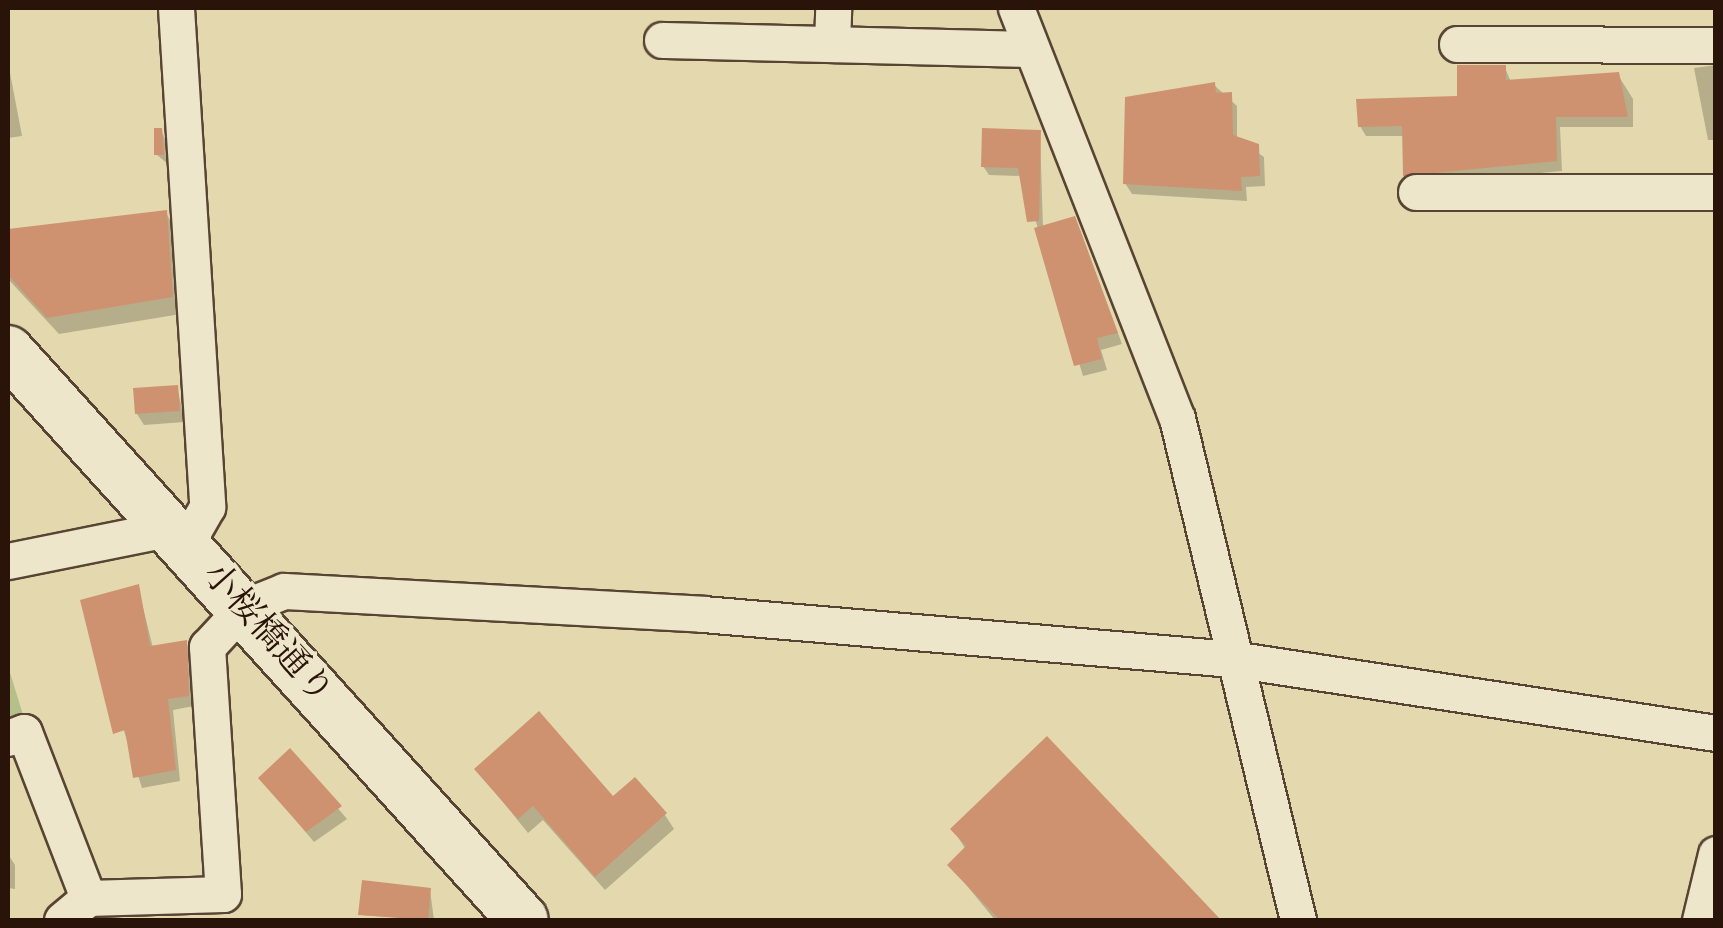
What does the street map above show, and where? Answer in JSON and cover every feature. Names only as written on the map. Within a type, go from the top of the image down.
[{"type":"street","points":[[8,561],[178,536],[207,507],[176,8]]},
{"type":"street","points":[[832,44],[833,8]]},
{"type":"street","points":[[1016,8],[1177,418],[1232,660],[1298,920]]},
{"type":"street","points":[[662,40],[1031,49]]},
{"type":"street","points":[[1457,44],[1716,45]]},
{"type":"street","points":[[1416,192],[1716,192]]},
{"type":"street","name":"小桜橋通り","points":[[8,352],[523,920]]},
{"type":"street","points":[[8,738],[24,732],[75,909],[224,907],[207,646],[244,608],[284,591],[703,614],[1232,660],[1716,733]]},
{"type":"street","points":[[1700,920],[1716,854]]},
{"type":"green space","points":[[8,666],[24,718],[8,724]]},
{"type":"building","points":[[1457,65],[1506,65],[1506,80],[1619,72],[1628,117],[1556,117],[1557,161],[1403,176],[1402,126],[1358,127],[1356,99],[1457,96]]},
{"type":"building","points":[[1215,82],[1216,93],[1232,92],[1233,135],[1259,144],[1260,176],[1241,177],[1242,191],[1123,184],[1125,97]]},
{"type":"building","points":[[154,128],[162,128],[164,155],[154,155]]},
{"type":"building","points":[[982,128],[1041,130],[1039,221],[1027,222],[1018,168],[981,167]]},
{"type":"building","points":[[167,210],[173,297],[47,318],[8,275],[8,229]]},
{"type":"building","points":[[1075,216],[1118,333],[1097,338],[1102,359],[1074,366],[1034,228]]},
{"type":"building","points":[[178,385],[180,411],[135,414],[133,388]]},
{"type":"building","points":[[139,584],[150,646],[187,640],[189,696],[168,699],[176,770],[133,778],[125,730],[113,734],[80,600]]},
{"type":"building","points":[[539,711],[613,796],[635,777],[667,813],[595,877],[533,806],[518,819],[474,769]]},
{"type":"building","points":[[1047,736],[1221,920],[1000,920],[947,865],[966,846],[950,829]]},
{"type":"building","points":[[290,748],[342,806],[306,832],[258,778]]},
{"type":"building","points":[[362,880],[431,888],[428,920],[358,915]]}]
